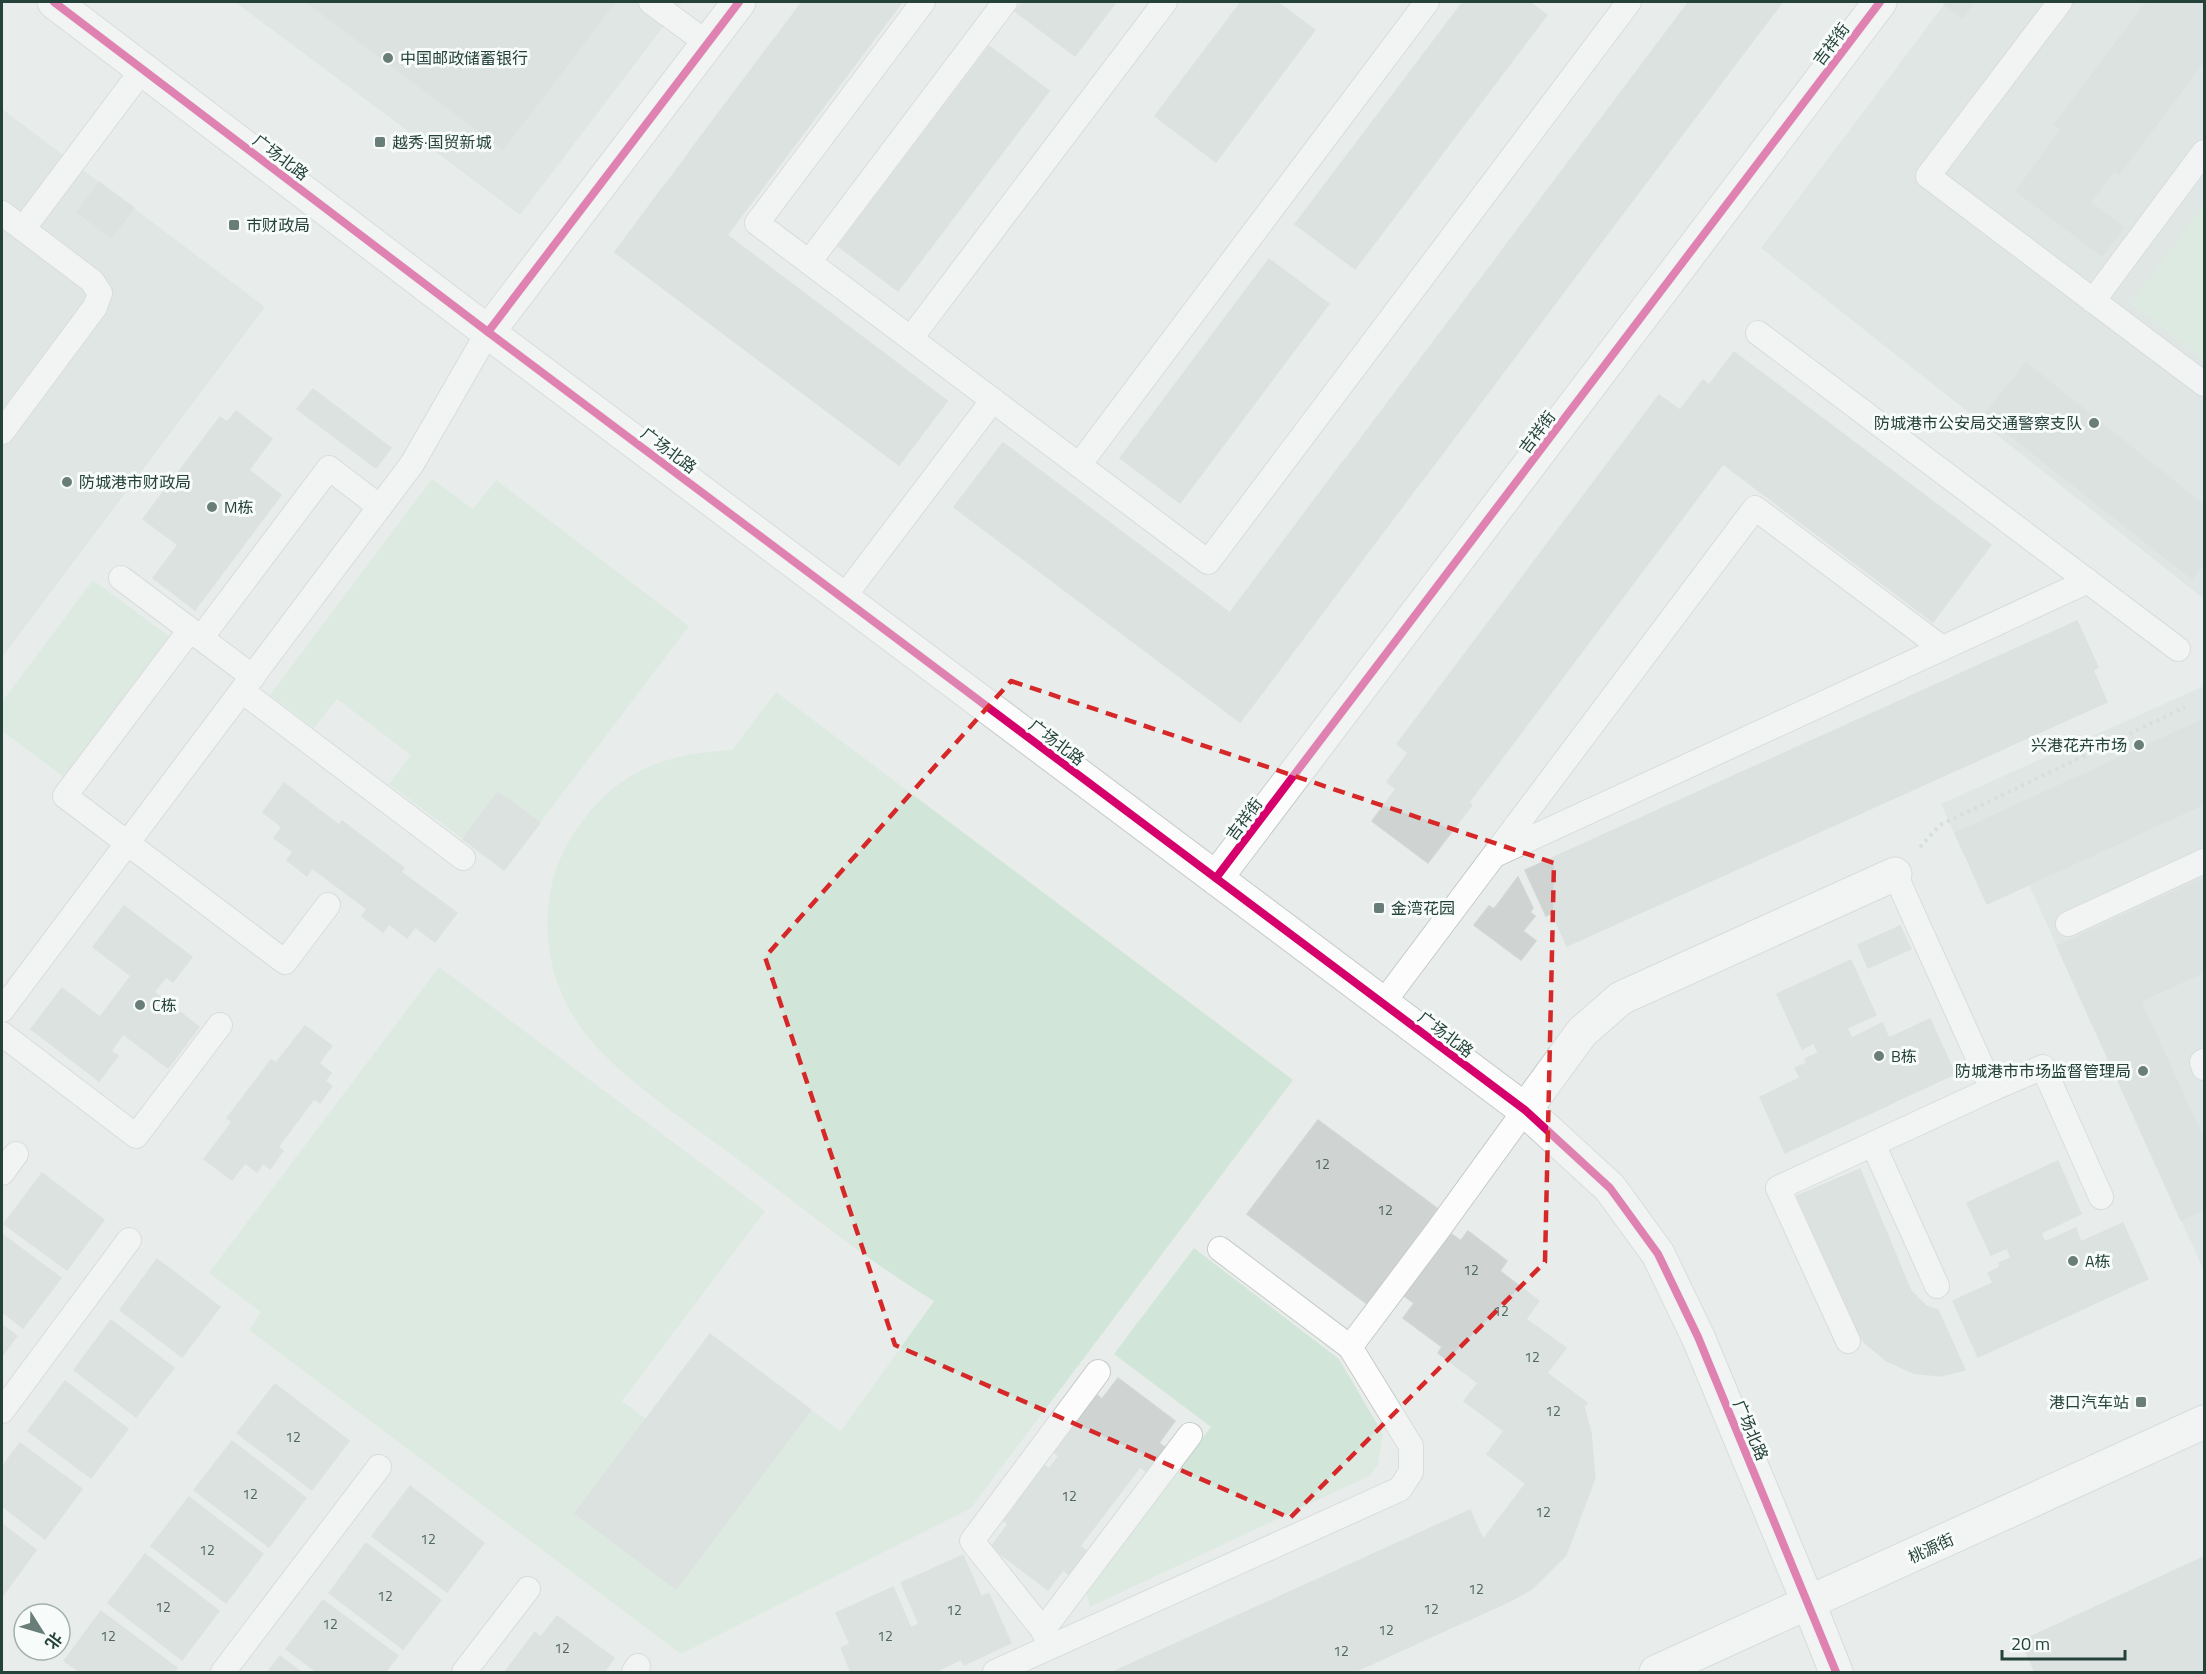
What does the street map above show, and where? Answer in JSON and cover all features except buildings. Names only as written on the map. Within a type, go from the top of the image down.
[{"type":"street","name":"广场北路","points":[[54,2],[489,332],[1525,1110],[1610,1188],[1658,1254],[1698,1337],[1836,1672]]},
{"type":"street","points":[[489,332],[739,2]]},
{"type":"street","name":"吉祥街","points":[[1216,878],[1880,2]]},
{"type":"street","points":[[1525,1110],[1582,1032],[1622,998],[1894,874]]},
{"type":"street","name":"桃源街","points":[[1656,1672],[2205,1422]]},
{"type":"lane","points":[[651,2],[707,43]]},
{"type":"lane","points":[[923,2],[757,223],[1208,562],[1629,2]]},
{"type":"lane","points":[[809,262],[1005,2]]},
{"type":"lane","points":[[911,339],[1165,2]]},
{"type":"lane","points":[[1079,465],[1427,2]]},
{"type":"lane","points":[[2059,2],[1928,176],[2205,384]]},
{"type":"lane","points":[[23,229],[143,69]]},
{"type":"lane","points":[[2093,301],[2205,152]]},
{"type":"lane","points":[[2,213],[92,280],[100,293],[95,307],[2,432]]},
{"type":"lane","points":[[2,1010],[412,464],[489,332]]},
{"type":"lane","points":[[1758,333],[2178,649]]},
{"type":"lane","points":[[843,598],[993,400]]},
{"type":"lane","points":[[328,905],[285,962],[65,796],[328,468],[380,507]]},
{"type":"lane","points":[[1383,1003],[1755,508],[1942,648]]},
{"type":"lane","points":[[121,578],[196,634],[247,684],[463,858]]},
{"type":"lane","points":[[1493,856],[2088,581]]},
{"type":"lane","points":[[2068,924],[2205,861]]},
{"type":"lane","points":[[1894,874],[1992,1089]]},
{"type":"lane","points":[[2,1034],[136,1136],[219,1025]]},
{"type":"lane","points":[[2205,1061],[2202,1062],[2205,1068]]},
{"type":"lane","points":[[1848,1341],[1778,1188],[2043,1067],[2101,1197]]},
{"type":"lane","points":[[1350,1347],[1525,1110]]},
{"type":"lane","points":[[1873,1144],[1937,1286]]},
{"type":"lane","points":[[2,1410],[129,1240]]},
{"type":"lane","points":[[995,1672],[1046,1638],[1400,1489],[1411,1472],[1411,1446],[1350,1347],[1220,1249]]},
{"type":"lane","points":[[1046,1638],[972,1542],[1098,1372]]},
{"type":"lane","points":[[1046,1638],[1190,1435]]},
{"type":"lane","points":[[223,1672],[379,1467]]},
{"type":"lane","points":[[464,1672],[528,1589]]},
{"type":"path","points":[[1894,874],[1940,825],[2185,707]]},
{"type":"highlighted area","points":[[1011,681],[1554,863],[1545,1262],[1290,1518],[895,1345],[765,957]]},
{"type":"shaded area","name":"越秀·国贸新城","points":[[235,2],[682,2],[520,215]]},
{"type":"shaded area","name":"防城港市公安局交通警察支队","points":[[1946,2],[2204,2],[2204,599],[1761,248]]},
{"type":"shaded area","name":"防城港市财政局","points":[[2,109],[265,307],[2,657]]},
{"type":"shaded area","points":[[2204,686],[2204,1271],[2029,885],[1987,904],[1941,804]]},
{"type":"green space","points":[[2204,205],[2204,359],[2131,303]]},
{"type":"green space","points":[[432,479],[473,509],[496,480],[689,626],[540,823],[498,793],[463,839],[389,784],[411,755],[337,699],[314,728],[270,695]]},
{"type":"green space","points":[[93,580],[170,637],[64,777],[2,731],[2,702]]},
{"type":"green space","points":[[776,692],[1293,1080],[971,1508],[681,1654],[249,1330],[261,1312],[209,1273],[439,967],[765,1211],[622,1401],[646,1419],[575,1513],[676,1589],[811,1410],[841,1431],[934,1301],[857,1249],[624,1074],[587,1036],[573,1016],[554,973],[549,950],[547,926],[553,879],[572,836],[588,814],[621,782],[660,762],[706,752],[732,750]]},
{"type":"green space","points":[[1194,1248],[1339,1359],[1383,1434],[1378,1465],[1369,1476],[1090,1607],[1085,1590],[1211,1427],[1114,1354]]},
{"type":"cycle path","points":[[54,2],[488,332],[1525,1110],[1610,1188],[1658,1254],[1698,1337],[1836,1672]]},
{"type":"cycle path","points":[[488,332],[739,2]]},
{"type":"cycle path","points":[[1216,878],[1880,2]]},
{"type":"place","name":"中国邮政储蓄银行","points":[[388,58]]},
{"type":"place","name":"越秀·国贸新城","points":[[380,142]]},
{"type":"place","name":"巿财政局","points":[[234,225]]},
{"type":"place","name":"防城港市公安局交通警察支队","points":[[2094,423]]},
{"type":"place","name":"防城港市财政局","points":[[67,482]]},
{"type":"place","name":"M栋","points":[[212,507]]},
{"type":"place","name":"兴港花卉市场","points":[[2139,745]]},
{"type":"place","name":"金湾花园","points":[[1379,908]]},
{"type":"place","name":"C栋","points":[[140,1005]]},
{"type":"place","name":"B栋","points":[[1879,1056]]},
{"type":"place","name":"防城港市市场监督管理局","points":[[2143,1071]]},
{"type":"place","name":"A栋","points":[[2073,1261]]},
{"type":"place","name":"港口汽车站","points":[[2141,1402]]}]
